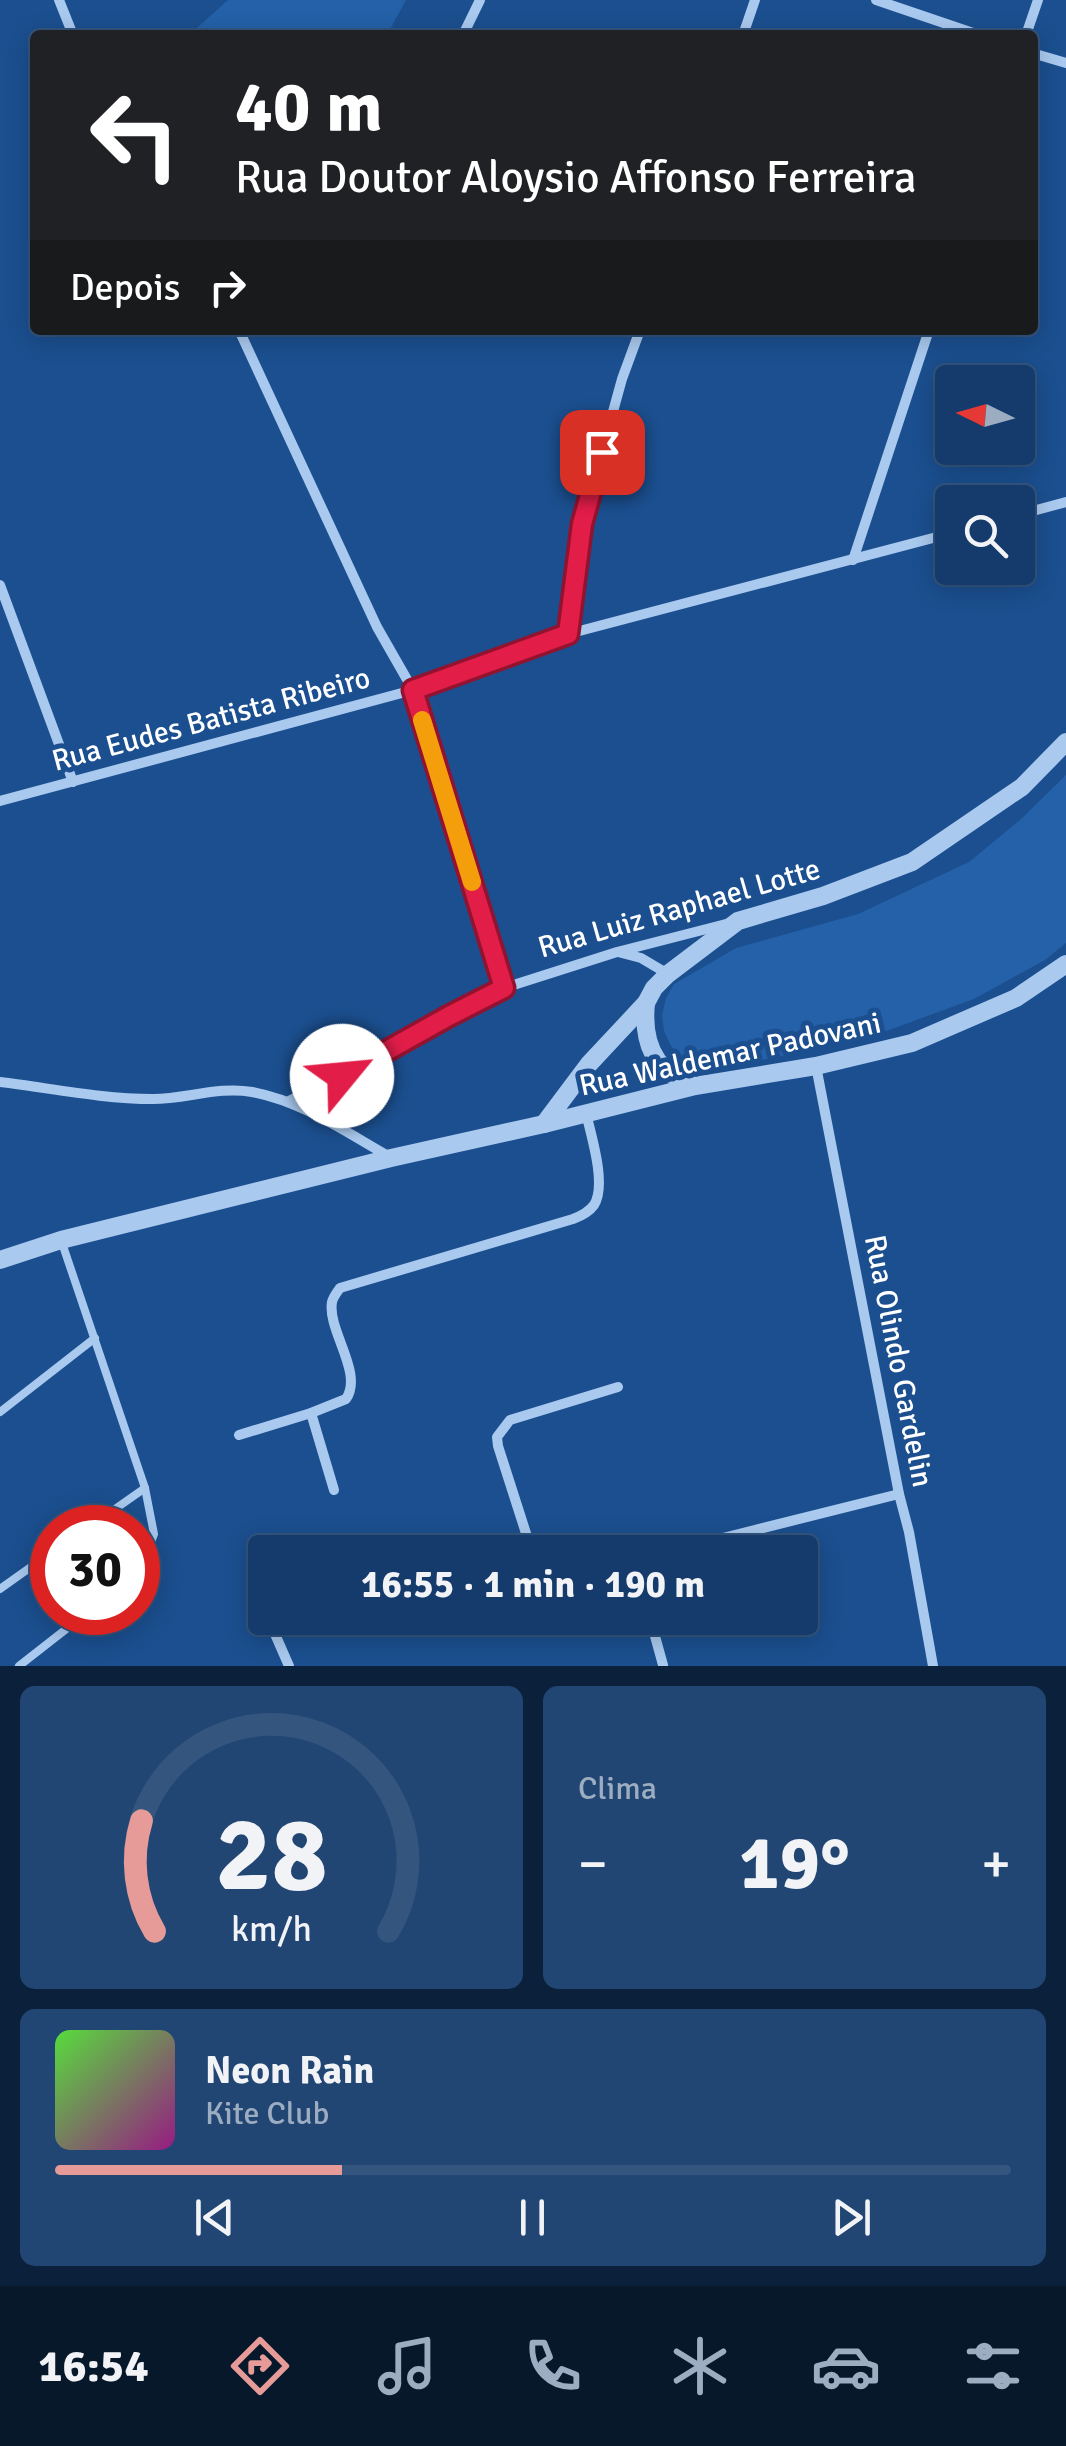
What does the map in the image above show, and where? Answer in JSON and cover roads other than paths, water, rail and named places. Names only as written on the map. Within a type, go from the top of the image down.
[{"type":"street","points":[[59,0],[71,30]]},
{"type":"street","points":[[465,30],[480,0]]},
{"type":"street","points":[[745,30],[755,0]]},
{"type":"street","points":[[876,0],[965,30]]},
{"type":"street","points":[[1028,30],[1038,0]]},
{"type":"street","points":[[1038,55],[1066,63]]},
{"type":"street","points":[[241,335],[378,627],[413,690],[504,988]]},
{"type":"street","points":[[568,634],[582,524],[638,335]]},
{"type":"street","points":[[853,560],[927,335]]},
{"type":"street","points":[[1035,510],[1066,502]]},
{"type":"street","name":"Rua Eudes Batista Ribeiro","points":[[0,801],[413,690],[568,634],[935,538]]},
{"type":"street","points":[[0,585],[74,782]]},
{"type":"street","name":"Rua Luiz Raphael Lotte","points":[[289,1102],[504,988],[617,952],[823,896],[912,862],[1022,787],[1066,742]]},
{"type":"street","points":[[544,1124],[589,1064],[646,1003],[654,988],[738,921]]},
{"type":"street","points":[[617,952],[641,958],[668,974]]},
{"type":"street","name":"Rua Waldemar Padovani","points":[[0,1260],[62,1240],[391,1158],[694,1086],[816,1066],[912,1043],[1016,998],[1066,964]]},
{"type":"street","points":[[646,1003],[647,1041],[658,1061],[674,1079],[694,1086]]},
{"type":"street","name":"Rua Olindo Gardelin","points":[[816,1066],[933,1666]]},
{"type":"street","points":[[0,1082],[134,1099],[250,1091],[289,1102],[391,1158]]},
{"type":"street","points":[[239,1434],[310,1413],[346,1399],[351,1392],[352,1380],[332,1310],[340,1288],[574,1219],[594,1204],[598,1194],[597,1168],[586,1114]]},
{"type":"street","points":[[527,1535],[497,1437],[510,1420],[618,1387]]},
{"type":"street","points":[[310,1413],[334,1490]]},
{"type":"street","points":[[735,1535],[899,1494]]},
{"type":"street","points":[[275,1635],[289,1666]]},
{"type":"street","points":[[655,1635],[663,1665]]},
{"type":"lane","points":[[62,1240],[148,1505]]},
{"type":"lane","points":[[0,1412],[95,1338]]},
{"type":"lane","points":[[121,1505],[145,1488]]},
{"type":"lane","points":[[0,1589],[30,1568]]},
{"type":"lane","points":[[19,1666],[59,1635]]}]
